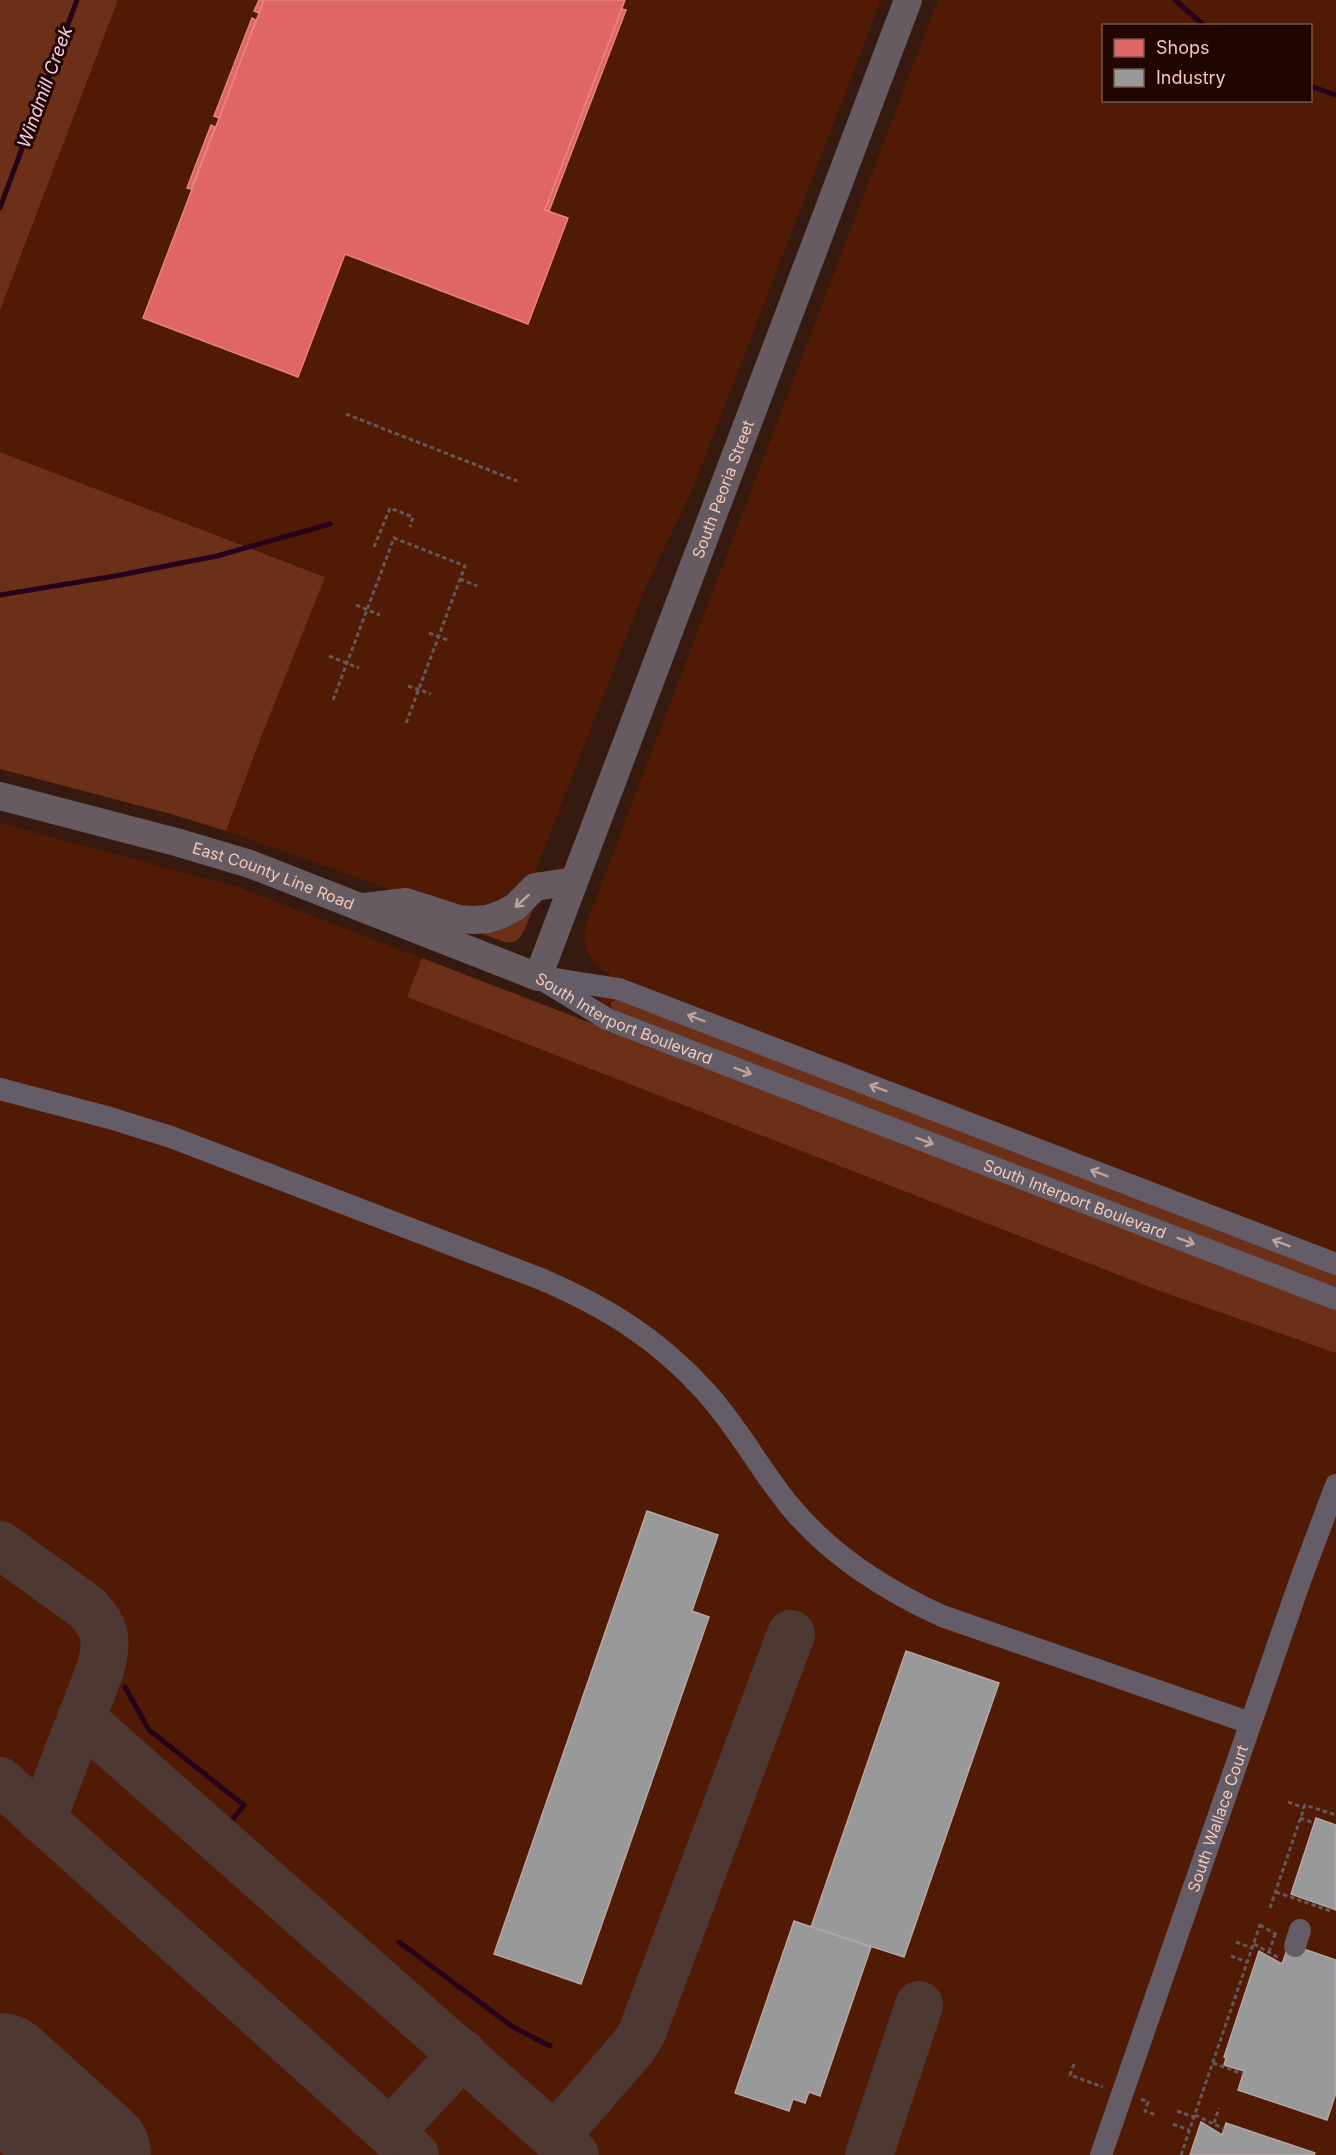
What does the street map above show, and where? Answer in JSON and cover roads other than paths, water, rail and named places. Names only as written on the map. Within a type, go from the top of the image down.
[{"type":"main road","name":"South Peoria Street","points":[[538,977],[908,0]]},
{"type":"main road","name":"East County Line Road","points":[[0,796],[176,842],[250,864],[538,977]]},
{"type":"main road","points":[[362,907],[406,902],[447,916],[474,920],[502,915],[515,907],[535,886],[574,881]]},
{"type":"street","name":"South Interport Boulevard","points":[[538,977],[620,988],[1336,1264]]},
{"type":"street","name":"South Interport Boulevard","points":[[538,977],[607,1018],[1336,1299]]},
{"type":"street","points":[[0,1089],[110,1118],[171,1137],[541,1279],[600,1306],[647,1338],[688,1373],[736,1428],[794,1511],[826,1542],[867,1575],[915,1604],[942,1616],[1250,1723]]},
{"type":"street","name":"South Wallace Court","points":[[1101,2155],[1250,1723],[1336,1485]]},
{"type":"waterway","name":"Windmill Creek","points":[[0,208],[77,0]]},
{"type":"waterway","points":[[1175,0],[1203,24]]},
{"type":"waterway","points":[[1312,87],[1336,95]]},
{"type":"waterway","points":[[0,595],[217,556],[330,524]]},
{"type":"waterway","points":[[125,1687],[149,1730],[244,1805],[232,1820]]},
{"type":"waterway","points":[[399,1942],[513,2027],[550,2046]]}]
